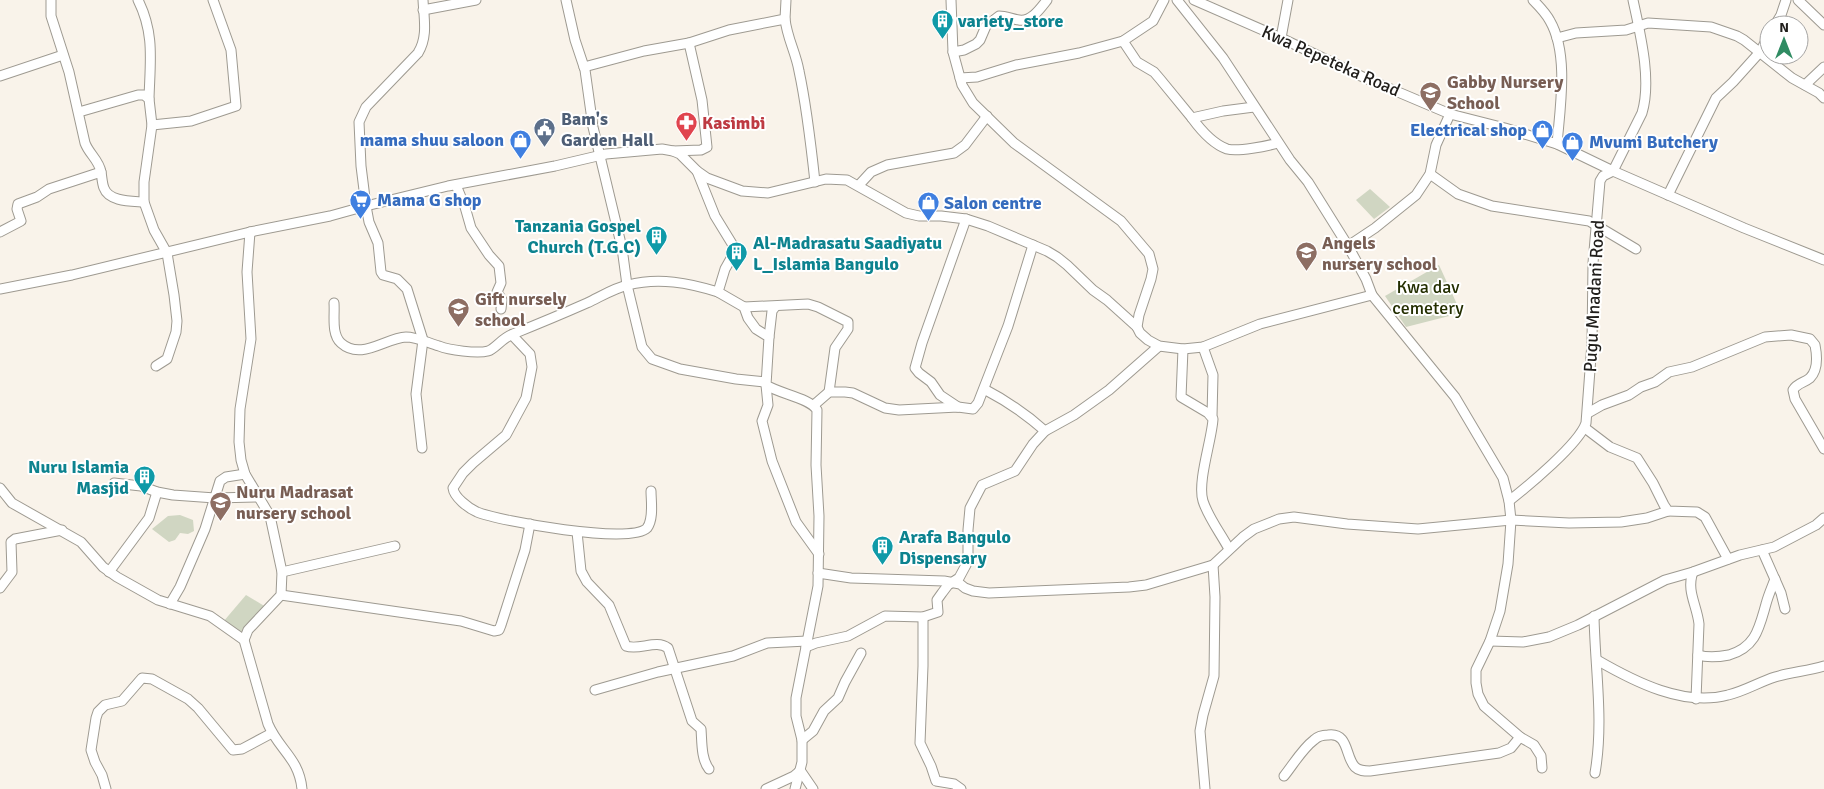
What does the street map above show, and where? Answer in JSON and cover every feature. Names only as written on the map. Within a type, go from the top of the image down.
[{"type":"street","points":[[51,0],[51,16],[79,112],[85,143],[98,162],[104,190],[121,200],[144,202]]},
{"type":"street","points":[[138,0],[148,24],[150,37],[149,99],[152,125],[144,182],[144,202],[154,230],[167,253],[174,295],[176,332],[167,359],[156,366]]},
{"type":"street","points":[[152,125],[191,121],[236,106],[231,50],[213,0]]},
{"type":"street","points":[[422,0],[425,34],[422,47],[366,107],[359,122],[361,166],[366,206],[369,222],[378,243],[381,272],[383,275],[398,279],[407,289],[423,340],[416,394],[422,448]]},
{"type":"street","points":[[424,10],[476,0]]},
{"type":"street","points":[[566,0],[575,40],[584,67],[599,155],[622,248],[627,285],[642,347],[652,359],[680,369],[766,383],[779,392],[814,405],[818,410],[816,465],[820,516],[818,586],[800,673],[796,708],[797,725],[802,740],[802,762],[795,789]]},
{"type":"street","points":[[786,0],[786,28],[799,69],[816,182]]},
{"type":"street","points":[[952,0],[953,52],[962,85],[973,103],[1014,143],[1121,221],[1151,257],[1153,269],[1137,327]]},
{"type":"street","points":[[953,52],[964,50],[976,44],[980,40],[986,26],[999,16],[1022,21],[1040,10],[1046,0]]},
{"type":"street","points":[[960,78],[978,77],[1016,65],[1079,54],[1122,41],[1153,21],[1164,0]]},
{"type":"street","points":[[1176,0],[1223,58],[1278,143],[1308,182],[1348,246],[1366,279],[1372,295],[1455,396],[1495,461],[1503,478],[1509,501],[1511,520],[1508,564],[1500,611],[1490,642],[1476,670],[1476,683],[1478,694],[1484,706],[1520,737],[1534,746],[1541,756],[1542,768]]},
{"type":"street","name":"Kwa Pepeteka Road","points":[[1194,0],[1281,38],[1365,78],[1450,114],[1557,144],[1613,171],[1750,231],[1824,260]]},
{"type":"street","points":[[1281,38],[1288,0]]},
{"type":"street","points":[[1533,0],[1550,20],[1557,38],[1562,78],[1557,144]]},
{"type":"street","name":"Pugu Mnadani Road","points":[[1509,501],[1575,442],[1584,428],[1588,413],[1592,343],[1593,263],[1600,181],[1603,176],[1613,171],[1638,120],[1644,103],[1645,69],[1633,0]]},
{"type":"street","points":[[1781,15],[1786,0]]},
{"type":"street","points":[[1798,0],[1824,25]]},
{"type":"street","points":[[584,67],[644,51],[688,43],[729,30],[785,19]]},
{"type":"street","points":[[1557,38],[1576,33],[1623,31],[1648,23],[1710,27],[1736,36],[1759,51]]},
{"type":"street","points":[[1122,41],[1137,62],[1154,72],[1204,133],[1228,149],[1264,147],[1278,143]]},
{"type":"street","points":[[1,286],[72,275],[456,185],[556,166],[599,155],[662,149],[673,151],[701,150],[707,147],[702,100],[688,43]]},
{"type":"street","points":[[1668,195],[1716,98],[1759,53]]},
{"type":"street","points":[[0,76],[63,55]]},
{"type":"street","points":[[1776,65],[1792,78],[1819,93],[1824,98]]},
{"type":"street","points":[[1805,85],[1824,66]]},
{"type":"street","points":[[79,112],[138,95],[144,95],[149,99]]},
{"type":"street","points":[[1192,118],[1254,107]]},
{"type":"street","points":[[1348,246],[1416,195],[1430,174],[1436,145],[1450,114]]},
{"type":"street","points":[[858,185],[871,172],[887,165],[954,153],[965,145],[987,116]]},
{"type":"street","points":[[673,151],[680,154],[697,171],[720,183],[742,191],[768,193],[835,178],[847,180],[906,213],[919,216],[966,219],[1033,245],[1047,251],[1068,265],[1093,290],[1137,327],[1140,333],[1159,346],[1184,349],[1203,347],[1260,324],[1372,295]]},
{"type":"street","points":[[697,171],[715,216],[734,246],[734,253],[725,269],[718,292]]},
{"type":"street","points":[[0,232],[20,221],[17,209],[18,204],[37,197],[57,186],[101,172]]},
{"type":"street","points":[[1430,174],[1458,194],[1492,206],[1589,221],[1636,249]]},
{"type":"street","points":[[456,185],[477,238],[498,266],[501,283],[497,292],[502,300],[502,309]]},
{"type":"street","points":[[958,408],[940,395],[931,382],[918,373],[915,368],[966,219]]},
{"type":"street","points":[[244,640],[248,630],[281,595],[282,572],[270,516],[245,474],[239,442],[240,409],[251,339],[247,272],[250,232]]},
{"type":"street","points":[[829,392],[853,393],[885,408],[900,410],[973,409],[984,389],[1008,326],[1033,245]]},
{"type":"street","points":[[334,303],[336,336],[341,343],[351,349],[366,349],[407,337],[452,349],[483,352],[489,351],[501,340],[512,334],[627,285],[656,281],[691,284],[718,292],[744,308],[808,304],[848,322],[848,329],[835,348],[829,392],[814,405]]},
{"type":"street","points":[[776,307],[772,311],[769,337],[766,383],[768,406],[762,421],[772,461],[796,522],[819,554]]},
{"type":"street","points":[[744,308],[756,329],[769,337]]},
{"type":"street","points":[[512,334],[530,354],[532,367],[526,398],[506,435],[463,473],[453,490],[468,508],[530,524],[577,532],[629,534],[645,530],[650,520],[651,491]]},
{"type":"street","points":[[1588,413],[1655,382],[1669,372],[1692,367],[1765,338],[1791,335],[1810,339],[1815,345],[1814,371],[1810,378],[1796,386],[1793,390],[1795,399],[1824,449]]},
{"type":"street","points":[[596,690],[675,668],[733,656],[766,643],[816,643],[848,636],[885,616],[923,617],[938,612],[938,599],[945,588],[962,576],[968,559],[970,508],[982,485],[1015,471],[1045,430],[1090,405],[1127,376],[1159,346]]},
{"type":"street","points":[[1203,347],[1213,375],[1213,422],[1206,452],[1202,501],[1229,549]]},
{"type":"street","points":[[1184,349],[1182,397],[1212,416]]},
{"type":"street","points":[[984,389],[1027,414],[1045,430]]},
{"type":"street","points":[[1584,428],[1603,443],[1638,458],[1668,511]]},
{"type":"street","points":[[170,604],[180,587],[205,529],[222,479],[245,474]]},
{"type":"street","points":[[114,483],[141,486],[157,492],[215,498],[258,497]]},
{"type":"street","points":[[0,488],[12,503]]},
{"type":"street","points":[[109,572],[149,518],[157,492]]},
{"type":"street","points":[[0,501],[12,503],[81,542],[109,572],[146,594],[170,604],[210,616],[244,640],[272,733],[289,753],[299,771],[302,789]]},
{"type":"street","points":[[818,574],[851,578],[926,579],[953,582],[973,591],[990,593],[1129,587],[1146,585],[1213,564],[1254,530],[1279,519],[1294,517],[1347,524],[1418,529],[1511,520],[1569,523],[1621,522],[1647,518],[1668,511],[1697,512],[1705,517],[1728,560]]},
{"type":"street","points":[[1490,642],[1523,642],[1549,637],[1665,580],[1785,542],[1824,518]]},
{"type":"street","points":[[281,595],[461,621],[494,631],[499,630],[525,550],[530,524]]},
{"type":"street","points":[[0,588],[12,572],[11,542],[62,530]]},
{"type":"street","points":[[577,532],[581,571],[587,582],[609,605],[626,646],[637,648],[666,645],[692,721],[701,729],[703,750],[706,765],[709,769]]},
{"type":"street","points":[[282,572],[396,546]]},
{"type":"street","points":[[1762,550],[1775,579],[1785,609]]},
{"type":"street","points":[[1205,789],[1200,732],[1202,715],[1214,676],[1215,598],[1213,564]]},
{"type":"street","points":[[1693,572],[1689,584],[1698,614],[1696,699]]},
{"type":"street","points":[[1698,655],[1710,657],[1727,655],[1741,651],[1749,645],[1759,627],[1775,579]]},
{"type":"street","points":[[1594,616],[1600,706],[1599,743],[1594,772]]},
{"type":"street","points":[[923,617],[920,743],[936,781],[954,784],[961,789]]},
{"type":"street","points":[[802,740],[813,731],[824,711],[838,698],[861,652]]},
{"type":"street","points":[[1597,660],[1646,684],[1670,693],[1696,699],[1728,696],[1775,677],[1824,666]]},
{"type":"street","points":[[106,789],[91,750],[96,718],[104,705],[122,701],[142,678],[152,679],[188,699],[198,708],[233,750],[242,749],[272,733]]},
{"type":"street","points":[[1284,776],[1314,740],[1333,734],[1343,740],[1354,766],[1358,769],[1370,771],[1499,753],[1511,748],[1520,737]]},
{"type":"street","points":[[766,789],[794,776],[800,770]]},
{"type":"street","points":[[800,770],[812,789]]},
{"type":"green space","points":[[1370,189],[1390,207],[1374,219],[1356,200]]},
{"type":"green space","name":"Kwa dav cemetery","points":[[1439,265],[1461,313],[1406,327],[1385,296]]},
{"type":"green space","points":[[180,515],[193,520],[194,531],[188,534],[180,533],[175,540],[169,542],[152,529],[168,516]]},
{"type":"green space","points":[[246,595],[266,607],[243,635],[223,622]]},
{"type":"place","name":"variety_store","points":[[942,40]]},
{"type":"place","name":"Gabby Nursery School","points":[[1431,111]]},
{"type":"place","name":"Kasimbi","points":[[686,142]]},
{"type":"place","name":"Bam's Garden Hall","points":[[545,148]]},
{"type":"place","name":"Electrical shop","points":[[1543,149]]},
{"type":"place","name":"mama shuu saloon","points":[[520,159]]},
{"type":"place","name":"Mvumi Butchery","points":[[1573,161]]},
{"type":"place","name":"Mama G shop","points":[[361,219]]},
{"type":"place","name":"Salon centre","points":[[928,222]]},
{"type":"place","name":"Tanzania Gospel Church (T.G.C)","points":[[657,255]]},
{"type":"place","name":"Al-Madrasatu Saadiyatu L_Islamia Bangulo","points":[[737,272]]},
{"type":"place","name":"Angels nursery school","points":[[1306,272]]},
{"type":"place","name":"Gift nursely school","points":[[459,328]]},
{"type":"place","name":"Nuru Islamia Masjid","points":[[145,496]]},
{"type":"place","name":"Nuru Madrasat nursery school","points":[[220,521]]},
{"type":"place","name":"Arafa Bangulo Dispensary","points":[[883,566]]}]
